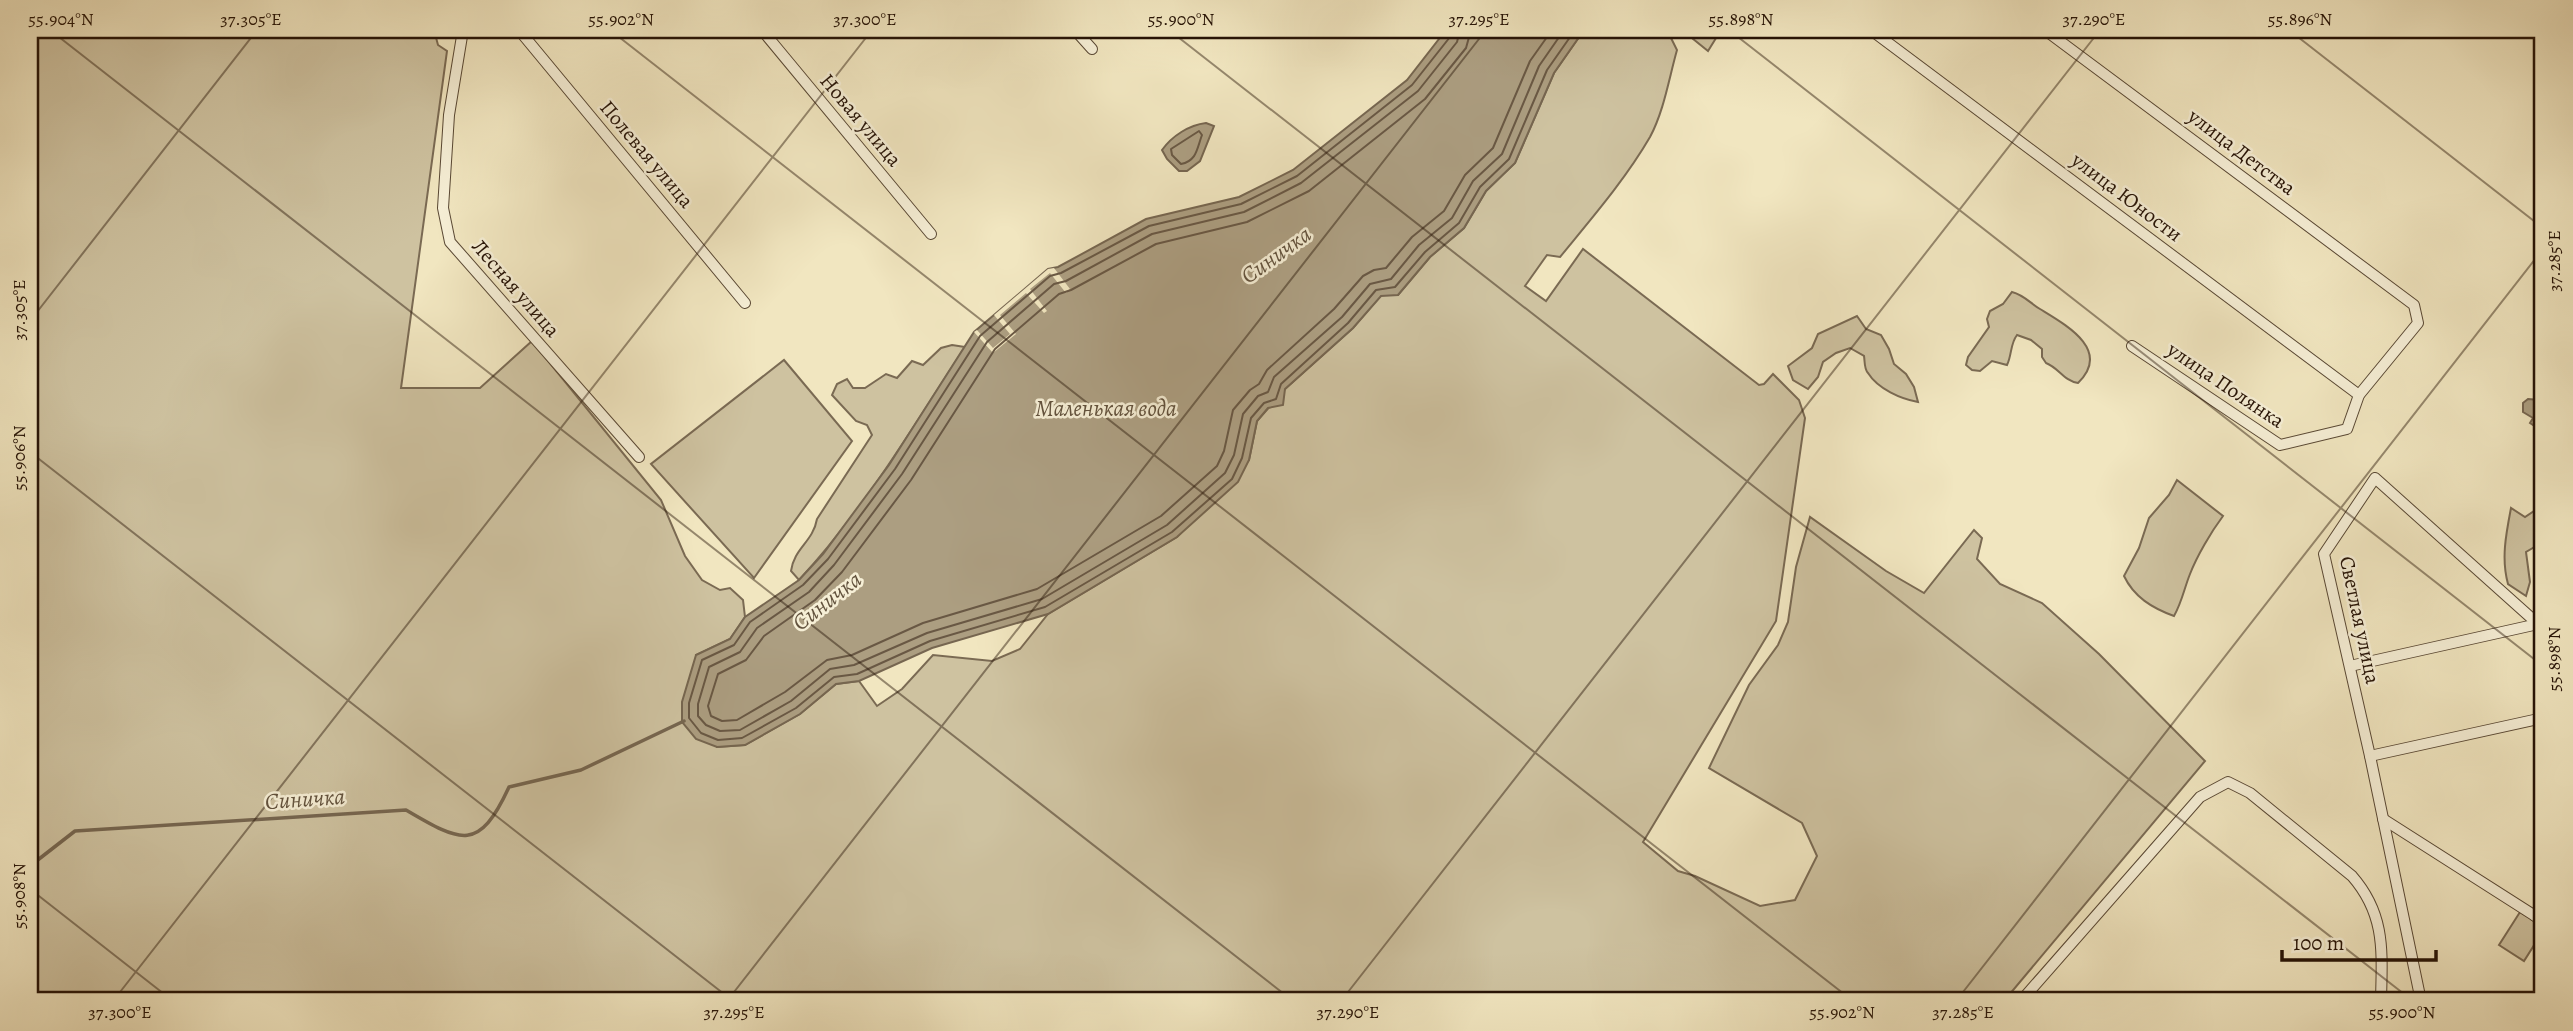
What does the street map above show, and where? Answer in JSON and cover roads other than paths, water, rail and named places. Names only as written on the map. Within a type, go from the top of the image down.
[{"type":"street","name":"Лесная улица","points":[[463,30],[449,115],[443,208],[450,242],[639,457]]},
{"type":"street","name":"Полевая улица","points":[[519,30],[745,303]]},
{"type":"street","name":"Новая улица","points":[[762,30],[931,234]]},
{"type":"street","points":[[1075,30],[1092,50]]},
{"type":"street","name":"улица Юности","points":[[1871,30],[2359,395]]},
{"type":"street","name":"улица Детства","points":[[2045,30],[2414,305],[2418,323],[2359,395]]},
{"type":"street","name":"улица Полянка","points":[[2132,346],[2280,444],[2347,429],[2359,395]]},
{"type":"street","name":"Светлая улица","points":[[2421,1001],[2370,756],[2324,554],[2375,478],[2541,623]]},
{"type":"street","points":[[2350,666],[2541,623]]},
{"type":"street","points":[[2370,756],[2543,718]]},
{"type":"street","points":[[2021,1001],[2200,797],[2228,782],[2250,793],[2352,876],[2366,892],[2376,913],[2381,935],[2381,1001]]},
{"type":"street","points":[[2383,819],[2539,918],[2543,903]]},
{"type":"water","name":"Маленькая вода","points":[[1446,30],[1584,30],[1554,73],[1515,163],[1486,191],[1464,228],[1430,257],[1398,295],[1381,296],[1353,328],[1285,389],[1283,405],[1268,408],[1257,421],[1249,460],[1238,482],[1177,537],[1048,614],[932,648],[859,681],[836,684],[800,714],[745,745],[717,747],[696,739],[682,722],[682,702],[696,655],[730,639],[745,617],[799,580],[823,554],[889,465],[974,332],[1048,269],[1058,267],[1146,219],[1239,197],[1293,170],[1407,80]]},
{"type":"water","points":[[1206,123],[1214,126],[1200,161],[1187,171],[1179,171],[1162,150],[1181,132]]},
{"type":"water","points":[[2528,399],[2540,400],[2543,403],[2543,419],[2536,427],[2530,423],[2533,418],[2523,412],[2523,403]]},
{"type":"waterway","name":"Синичка","points":[[30,866],[75,831],[406,810],[442,829],[467,835],[478,832],[488,823],[509,787],[581,770],[684,721]]}]
